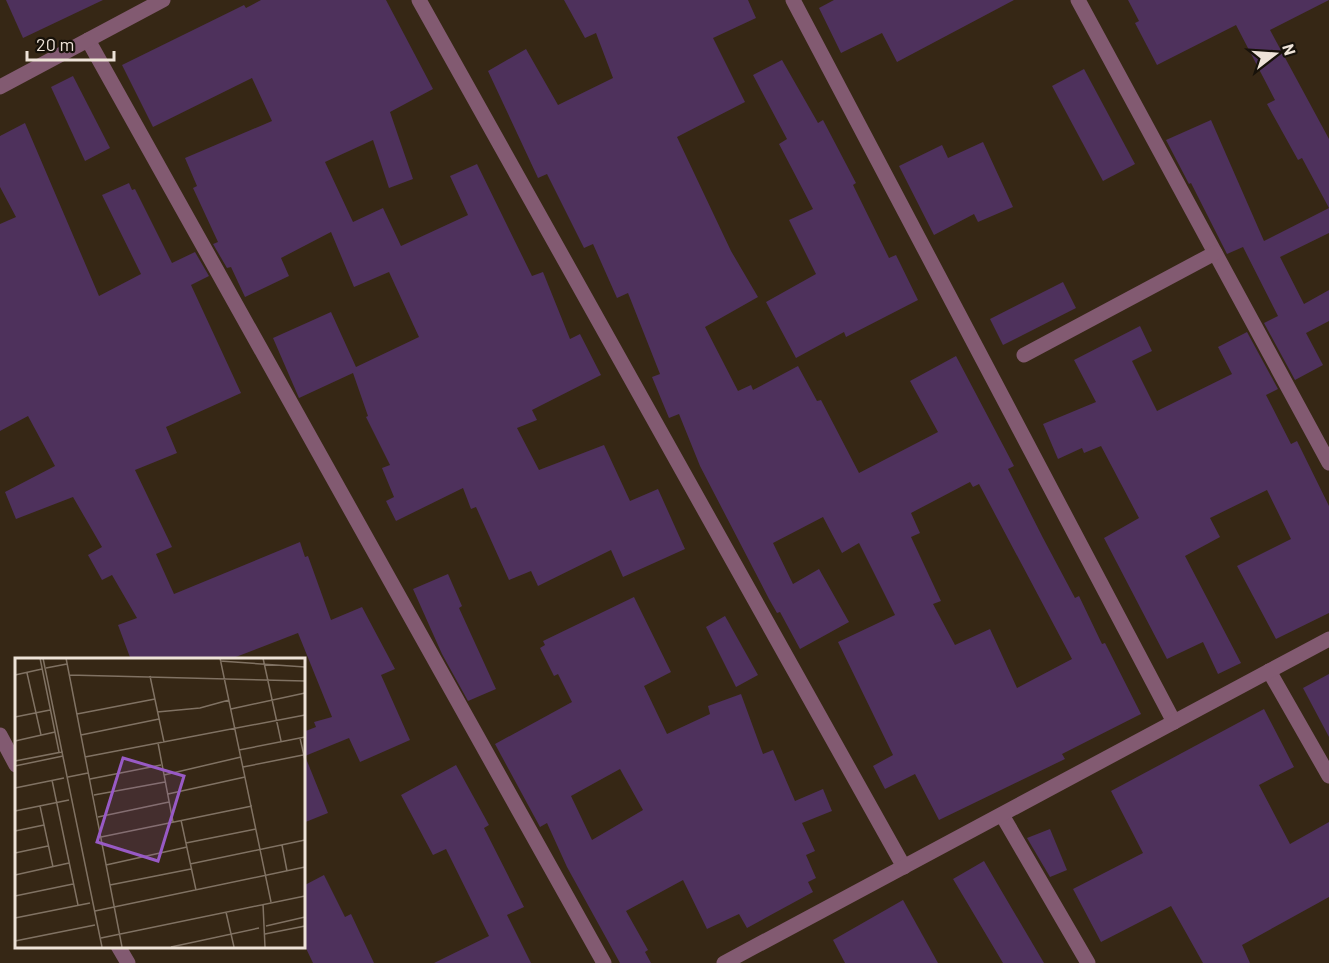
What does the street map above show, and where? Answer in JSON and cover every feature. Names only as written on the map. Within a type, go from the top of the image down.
[{"type":"street","points":[[0,87],[163,0]]},
{"type":"street","points":[[419,0],[904,867]]},
{"type":"street","points":[[793,0],[1174,722]]},
{"type":"street","points":[[1078,0],[1329,463]]},
{"type":"street","points":[[87,40],[604,963]]},
{"type":"street","points":[[1024,355],[1215,253]]},
{"type":"street","points":[[724,963],[1329,639]]},
{"type":"street","points":[[1269,671],[1329,776]]},
{"type":"street","points":[[0,735],[15,763]]},
{"type":"street","points":[[1002,815],[1088,963]]},
{"type":"street","points":[[119,948],[128,963]]},
{"type":"building","points":[[6,0],[103,0],[23,38]]},
{"type":"building","points":[[261,0],[386,0],[433,89],[390,112],[413,179],[389,188],[373,140],[325,162],[353,222],[383,208],[401,246],[468,215],[450,176],[477,164],[532,276],[543,272],[570,339],[580,334],[601,375],[532,410],[537,420],[517,428],[539,470],[604,445],[630,501],[658,489],[685,549],[623,577],[611,550],[538,586],[531,571],[509,580],[476,507],[471,509],[463,488],[396,521],[386,501],[394,497],[382,468],[390,465],[366,417],[368,416],[353,373],[299,398],[273,338],[331,312],[356,367],[419,337],[389,272],[354,287],[331,232],[281,258],[289,276],[245,297],[231,267],[227,268],[213,244],[218,242],[193,188],[197,186],[185,158],[272,121],[252,78],[153,127],[122,65],[244,5],[246,8]]},
{"type":"building","points":[[564,0],[748,0],[756,18],[713,38],[745,102],[677,137],[731,251],[758,297],[705,327],[738,391],[751,385],[753,390],[798,366],[817,401],[821,400],[859,473],[938,432],[910,381],[956,356],[1014,466],[1008,469],[1043,538],[1075,598],[1079,596],[1102,644],[1105,643],[1141,714],[1062,754],[1065,759],[939,820],[915,774],[885,789],[873,766],[893,755],[838,642],[895,615],[859,543],[842,553],[823,517],[773,543],[793,584],[819,569],[849,622],[800,649],[780,612],[777,613],[769,599],[700,466],[679,414],[669,418],[652,377],[660,374],[628,293],[617,298],[593,244],[584,248],[547,174],[538,178],[488,71],[526,49],[558,105],[613,78],[596,33],[585,38]],"holes":[[[970,482],[973,487],[979,484],[1072,659],[1017,688],[990,629],[955,645],[933,604],[941,601],[911,537],[920,533],[911,513]]]},
{"type":"building","points":[[834,0],[1014,0],[897,62],[882,33],[841,53],[819,8]]},
{"type":"building","points":[[1128,0],[1329,0],[1270,30],[1329,139],[1329,208],[1302,158],[1298,160],[1267,104],[1275,100],[1236,25],[1157,65],[1135,23],[1139,21]]},
{"type":"building","points":[[782,60],[818,123],[823,120],[856,183],[853,185],[889,258],[896,255],[918,300],[846,337],[844,332],[796,358],[766,302],[816,274],[789,220],[813,209],[779,144],[787,139],[753,75]]},
{"type":"building","points":[[1084,69],[1135,164],[1103,181],[1052,86]]},
{"type":"building","points":[[73,76],[110,148],[85,161],[51,87]]},
{"type":"building","points":[[1211,120],[1264,241],[1329,208],[1329,233],[1280,257],[1304,304],[1329,290],[1329,321],[1306,333],[1323,365],[1295,380],[1264,323],[1278,316],[1243,247],[1227,254],[1166,140]]},
{"type":"building","points":[[25,123],[99,296],[141,274],[102,195],[129,183],[132,190],[135,189],[172,263],[195,252],[209,276],[191,285],[241,393],[166,427],[177,453],[135,470],[172,547],[156,554],[174,594],[300,542],[305,557],[308,556],[331,620],[362,607],[395,669],[381,675],[410,740],[360,762],[349,738],[305,756],[328,813],[304,823],[304,732],[316,727],[314,722],[332,717],[298,633],[233,658],[130,658],[118,625],[137,618],[112,575],[102,580],[88,555],[102,547],[73,497],[16,519],[5,492],[55,466],[28,416],[0,431],[0,224],[16,217],[0,187],[0,136]]},
{"type":"building","points":[[983,142],[1013,207],[978,222],[974,214],[934,235],[899,166],[942,145],[948,158]]},
{"type":"building","points":[[1063,282],[1076,308],[1003,345],[990,319]]},
{"type":"building","points":[[1140,326],[1152,351],[1132,361],[1157,411],[1232,374],[1218,347],[1247,332],[1278,389],[1266,395],[1291,444],[1297,441],[1329,506],[1329,613],[1276,639],[1237,566],[1291,539],[1267,490],[1210,518],[1220,537],[1185,556],[1241,663],[1218,674],[1203,642],[1167,659],[1104,538],[1139,518],[1101,446],[1084,453],[1082,448],[1058,459],[1043,424],[1096,402],[1074,360]]},
{"type":"building","points":[[448,574],[462,606],[459,608],[496,689],[468,701],[442,654],[413,589]]},
{"type":"building","points":[[634,597],[671,672],[644,686],[667,734],[710,714],[708,706],[741,694],[763,754],[773,750],[795,801],[823,789],[832,811],[802,823],[815,851],[806,855],[816,878],[808,882],[813,892],[747,928],[739,914],[707,929],[683,880],[626,911],[648,950],[645,952],[651,963],[620,963],[567,867],[547,823],[540,827],[495,744],[572,702],[558,674],[554,676],[540,648],[545,645],[543,641]],"holes":[[[620,769],[643,810],[592,840],[571,796]]]},
{"type":"building","points":[[725,616],[758,675],[736,687],[706,627]]},
{"type":"building","points":[[1329,674],[1329,737],[1303,688]]},
{"type":"building","points":[[1264,709],[1294,767],[1259,785],[1290,844],[1329,822],[1329,897],[1242,945],[1250,963],[1203,963],[1171,906],[1101,942],[1073,889],[1143,853],[1111,791]]},
{"type":"building","points":[[456,765],[489,825],[484,828],[524,907],[507,915],[531,963],[434,963],[489,936],[446,849],[433,855],[401,795]]},
{"type":"building","points":[[1050,829],[1067,870],[1050,877],[1027,838]]},
{"type":"building","points":[[984,861],[1044,963],[1003,963],[953,879]]},
{"type":"building","points":[[324,875],[345,917],[351,914],[374,963],[313,963],[304,944],[304,885]]},
{"type":"building","points":[[903,900],[938,963],[845,963],[833,940]]}]
